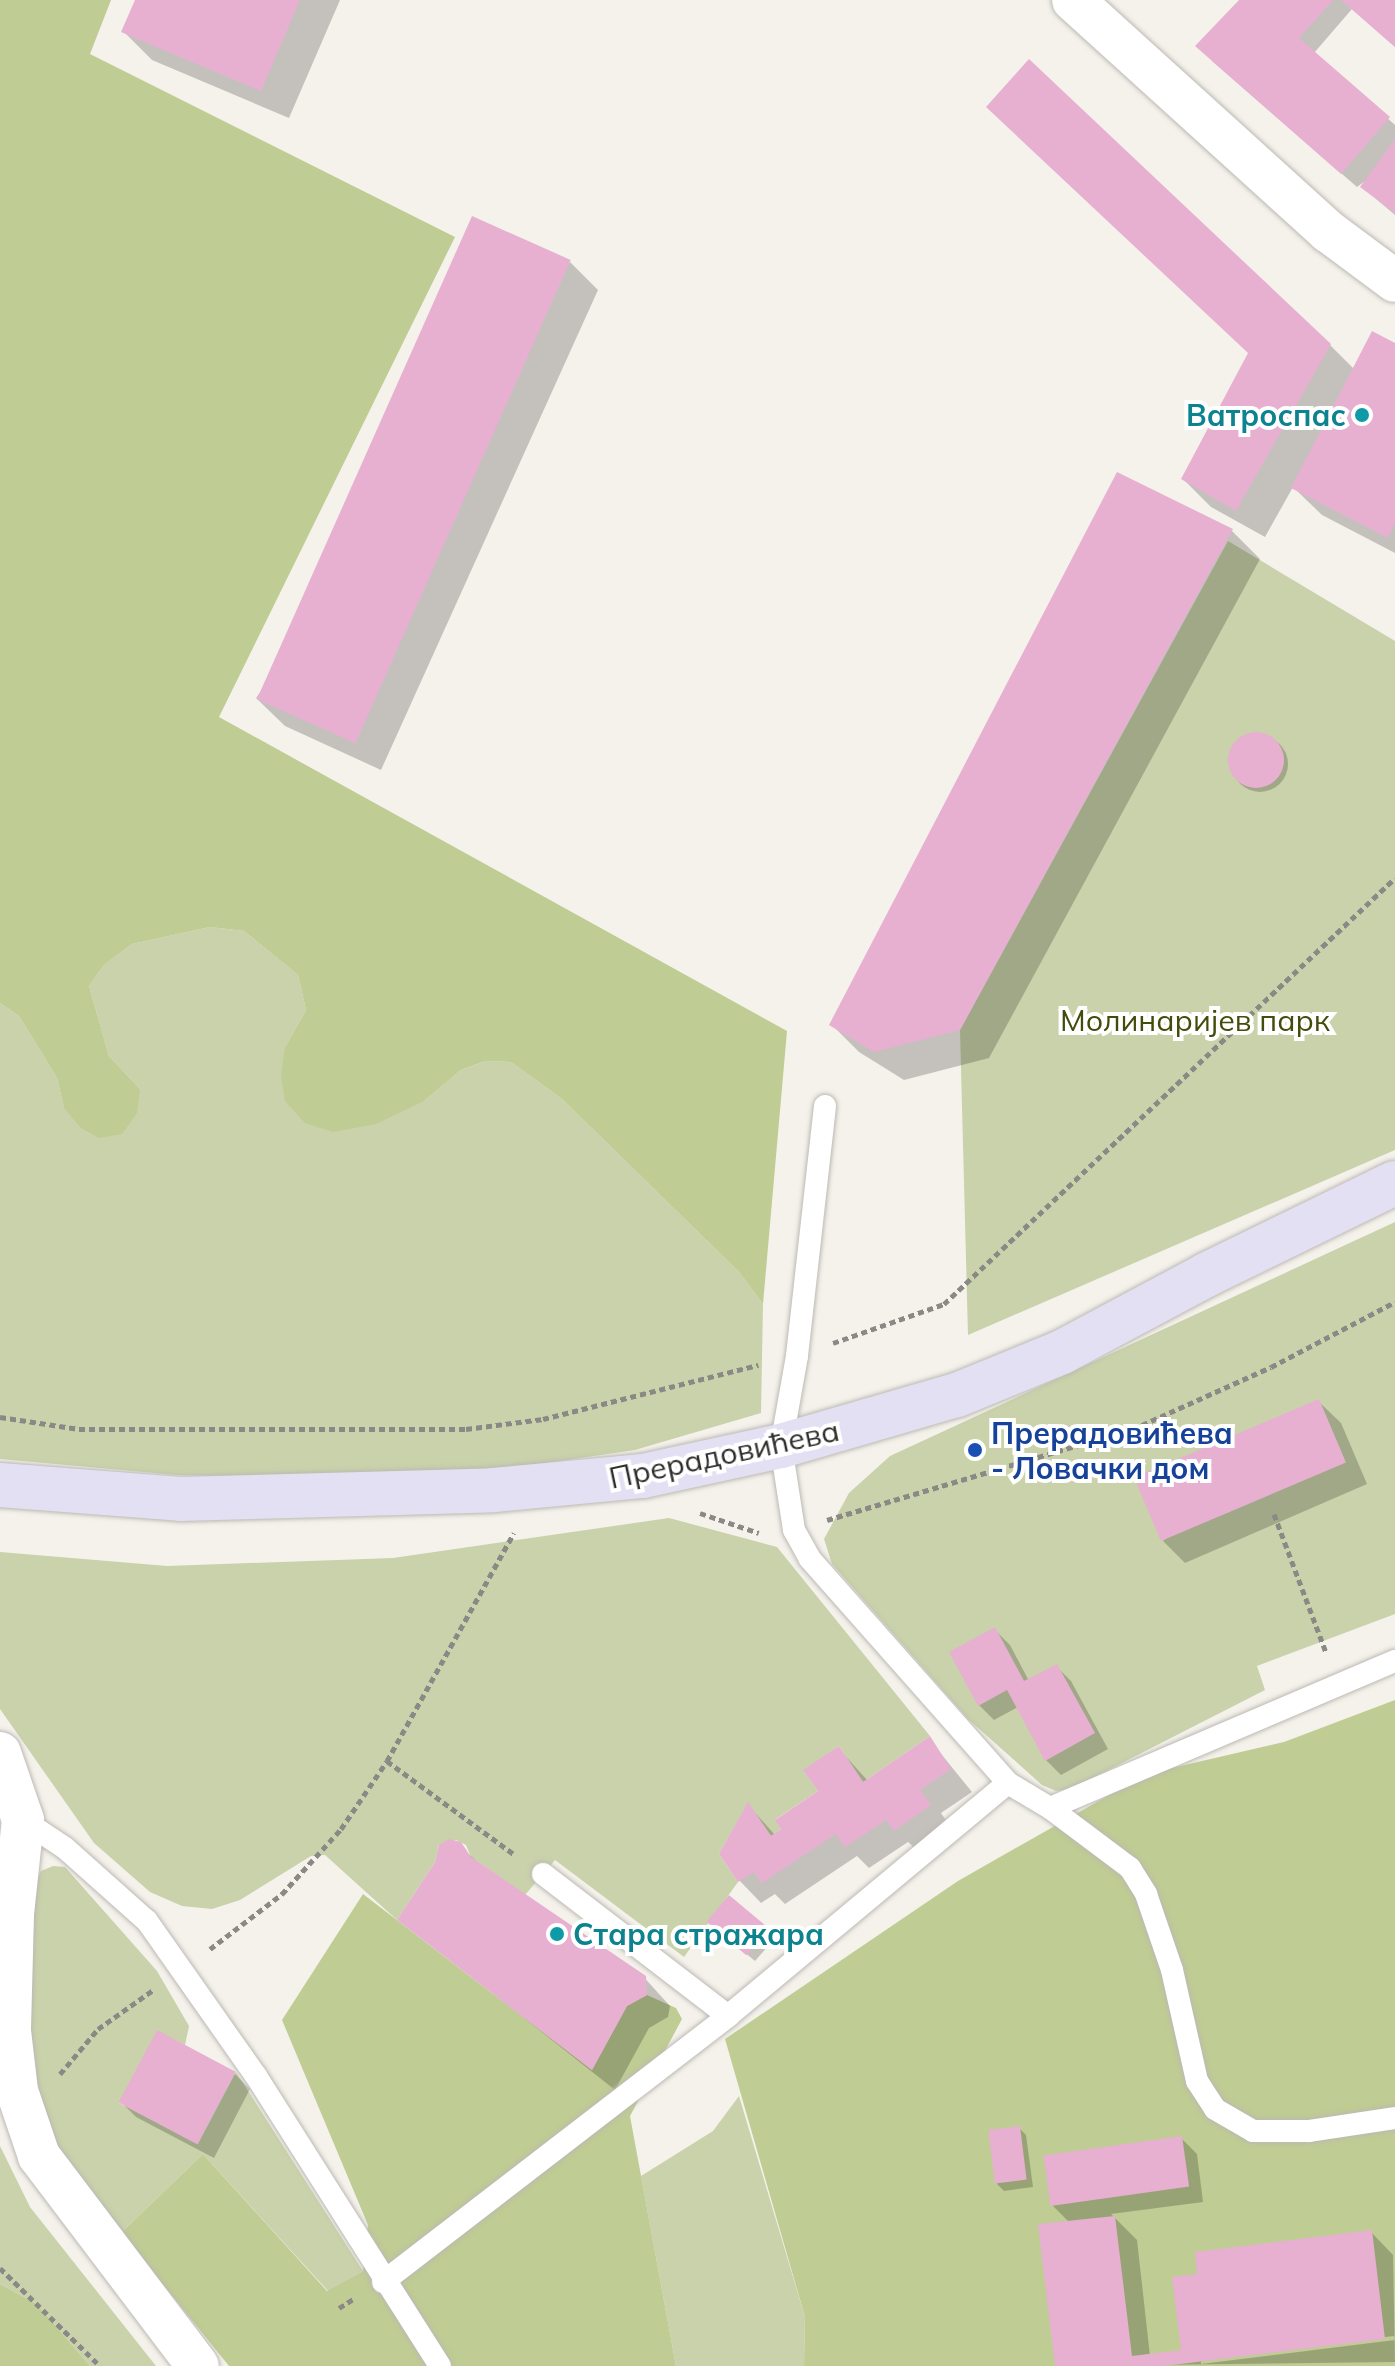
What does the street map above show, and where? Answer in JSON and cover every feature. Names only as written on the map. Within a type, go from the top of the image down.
[{"type":"main road","name":"Прерадовићева","points":[[0,1485],[180,1499],[494,1490],[643,1476],[781,1446],[957,1395],[1062,1352],[1206,1275],[1395,1183]]},
{"type":"street","points":[[1083,3],[1329,232],[1395,281]]},
{"type":"street","points":[[0,1753],[23,1820],[13,1914],[10,2031],[17,2091],[39,2156],[198,2366]]},
{"type":"lane","points":[[825,1106],[797,1356],[781,1446],[794,1530],[810,1559],[1008,1783],[1050,1808],[1130,1868],[1146,1894],[1172,1970],[1197,2081],[1215,2109],[1253,2131],[1309,2131],[1395,2118]]},
{"type":"lane","points":[[1050,1808],[1337,1683],[1395,1661]]},
{"type":"lane","points":[[383,2282],[728,2016],[1008,1783]]},
{"type":"lane","points":[[23,1820],[65,1848],[147,1921],[256,2076],[383,2282],[440,2366]]},
{"type":"lane","points":[[543,1874],[728,2016]]},
{"type":"path","points":[[0,1417],[79,1429],[466,1429],[543,1419],[797,1356],[944,1304],[1395,878]]},
{"type":"path","points":[[794,1530],[1133,1429],[1271,1367],[1395,1302]]},
{"type":"path","points":[[1274,1514],[1337,1683]]},
{"type":"path","points":[[181,1971],[282,1894],[341,1829],[387,1761],[521,1521]]},
{"type":"path","points":[[387,1761],[543,1874]]},
{"type":"path","points":[[51,2085],[98,2029],[160,1985]]},
{"type":"path","points":[[0,2268],[100,2366]]},
{"type":"green space","points":[[0,0],[111,0],[90,54],[455,237],[219,717],[787,1031],[763,1304],[739,1272],[562,1099],[511,1062],[485,1061],[461,1070],[424,1101],[376,1124],[333,1132],[305,1123],[285,1101],[281,1075],[285,1047],[306,1010],[298,975],[244,931],[210,927],[132,944],[104,965],[89,986],[109,1056],[140,1089],[137,1113],[122,1134],[99,1138],[81,1128],[64,1108],[57,1078],[19,1016],[0,1003]]},
{"type":"green space","name":"Молинаријев парк","points":[[1228,541],[1395,641],[1395,1150],[968,1335],[960,1030]]},
{"type":"green space","points":[[210,927],[244,931],[298,975],[306,1010],[285,1047],[424,1101],[461,1070],[485,1061],[511,1062],[562,1099],[739,1272],[763,1304],[761,1413],[635,1450],[498,1470],[348,1478],[177,1475],[0,1459],[0,1003],[19,1016],[57,1078],[64,1108],[140,1089],[109,1056],[89,986],[104,965],[132,944]]},
{"type":"green space","points":[[1395,1222],[1395,1614],[1257,1666],[1265,1690],[1073,1788],[1056,1791],[1042,1785],[968,1719],[832,1564],[824,1539],[849,1493],[890,1456]]},
{"type":"green space","points":[[669,1518],[777,1547],[930,1736],[863,1782],[839,1746],[804,1771],[818,1791],[776,1819],[781,1829],[771,1836],[748,1803],[719,1854],[738,1882],[684,1957],[555,1860],[525,1895],[471,1857],[466,1845],[456,1840],[439,1845],[435,1862],[397,1920],[325,1855],[311,1856],[240,1900],[212,1909],[182,1906],[150,1892],[94,1843],[0,1709],[0,1552],[167,1566],[393,1558]]},
{"type":"green space","points":[[1395,1700],[1395,2366],[804,2366],[805,2317],[725,2039],[958,1881],[1146,1774],[1284,1742]]},
{"type":"green space","points":[[53,1866],[65,1867],[157,1971],[189,2026],[185,2045],[157,2031],[119,2103],[198,2144],[236,2072],[363,2271],[328,2291],[203,2154],[121,2233],[54,2145],[26,2055],[36,1882],[41,1871]]},
{"type":"green space","points":[[363,1894],[592,2070],[627,2006],[647,1995],[676,2008],[682,2019],[630,2116],[676,2366],[229,2366],[121,2233],[203,2154],[327,2291],[363,2271],[368,2225],[282,2020]]},
{"type":"green space","points":[[739,2096],[805,2317],[804,2366],[676,2366],[641,2176],[713,2131]]},
{"type":"green space","points":[[0,2146],[30,2207],[156,2366],[90,2366],[37,2304],[0,2284]]},
{"type":"green space","points":[[0,2284],[37,2304],[90,2366],[0,2366]]},
{"type":"building","points":[[135,0],[300,0],[261,91],[121,32]]},
{"type":"building","points":[[1239,0],[1333,0],[1299,38],[1390,117],[1341,174],[1195,46]]},
{"type":"building","points":[[1341,0],[1395,0],[1395,47]]},
{"type":"building","points":[[1029,59],[1331,344],[1236,511],[1181,479],[1248,353],[986,107]]},
{"type":"building","points":[[1395,139],[1395,213],[1360,187]]},
{"type":"building","points":[[472,216],[571,260],[355,743],[257,699]]},
{"type":"building","name":"Ватроспас","points":[[1372,331],[1395,343],[1395,523],[1388,538],[1291,488]]},
{"type":"building","points":[[1117,472],[1233,529],[960,1030],[874,1052],[829,1025]]},
{"type":"building","points":[[1256,732],[1276,740],[1284,760],[1276,780],[1256,788],[1236,780],[1228,760],[1236,740]]},
{"type":"building","points":[[1319,1399],[1346,1463],[1161,1541],[1134,1478]]},
{"type":"building","points":[[995,1627],[1024,1681],[1057,1664],[1095,1733],[1045,1761],[1007,1690],[978,1706],[949,1652]]},
{"type":"building","points":[[930,1736],[951,1769],[920,1790],[931,1805],[894,1831],[886,1820],[845,1847],[836,1834],[762,1883],[754,1872],[738,1882],[719,1854],[748,1802],[771,1836],[781,1829],[775,1820],[818,1791],[803,1770],[839,1746],[863,1782]]},
{"type":"building","points":[[449,1839],[461,1842],[471,1857],[646,1976],[647,1995],[627,2006],[592,2070],[397,1920],[435,1862],[439,1845]]},
{"type":"building","points":[[729,1895],[769,1928],[746,1955],[707,1922]]},
{"type":"building","points":[[157,2030],[236,2072],[197,2144],[119,2102]]},
{"type":"building","points":[[1020,2126],[1027,2180],[995,2183],[988,2130]]},
{"type":"building","points":[[1182,2136],[1189,2187],[1050,2206],[1043,2155]]},
{"type":"building","points":[[1115,2216],[1132,2356],[1181,2350],[1172,2277],[1197,2274],[1195,2252],[1372,2230],[1385,2339],[1164,2366],[1055,2366],[1038,2224]]},
{"type":"place","name":"Ватроспас","points":[[1362,415]]},
{"type":"place","name":"Прерадовићева - Ловачки дом","points":[[975,1450]]},
{"type":"place","name":"Стара стражара","points":[[557,1934]]}]
